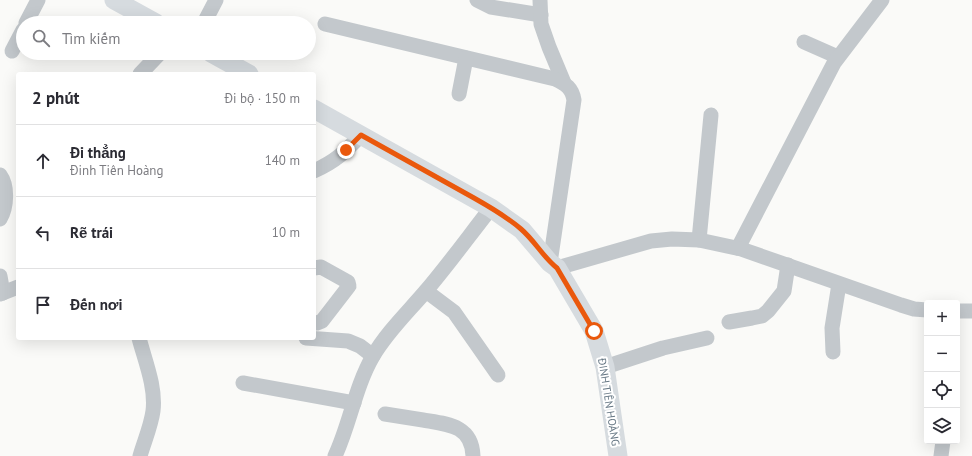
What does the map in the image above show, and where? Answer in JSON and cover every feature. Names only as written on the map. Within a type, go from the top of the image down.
[{"type":"main road","points":[[114,0],[143,16]]},
{"type":"main road","points":[[224,60],[245,72]]},
{"type":"main road","name":"ĐINH TIÊN HOÀNG","points":[[316,110],[491,208],[522,230],[553,266],[594,331],[605,367],[618,456]]},
{"type":"street","points":[[30,16],[38,0]]},
{"type":"street","points":[[208,16],[216,0]]},
{"type":"street","points":[[477,0],[491,7],[541,16]]},
{"type":"street","points":[[540,0],[541,24],[547,42],[564,83],[572,92],[574,100],[553,266],[651,241],[672,239],[699,240],[738,248],[839,284],[924,311]]},
{"type":"street","points":[[738,248],[838,57],[882,0]]},
{"type":"street","points":[[325,24],[555,79],[564,83]]},
{"type":"street","points":[[804,42],[838,57]]},
{"type":"street","points":[[12,51],[16,43]]},
{"type":"street","points":[[459,94],[466,58]]},
{"type":"street","points":[[142,72],[153,60]]},
{"type":"street","points":[[699,240],[711,115]]},
{"type":"street","points":[[316,170],[330,163],[361,135]]},
{"type":"street","points":[[0,175],[4,187],[8,212]]},
{"type":"street","points":[[335,456],[344,438],[362,380],[373,356],[389,332],[426,291],[491,208]]},
{"type":"street","points":[[729,322],[762,316],[768,312],[784,291],[788,265]]},
{"type":"street","points":[[316,268],[321,267],[332,272],[348,282],[349,286],[322,321],[316,322]]},
{"type":"street","points":[[0,276],[2,293],[16,288]]},
{"type":"street","points":[[834,352],[832,328],[839,284]]},
{"type":"street","points":[[426,291],[454,312],[498,375]]},
{"type":"street","points":[[960,311],[972,311]]},
{"type":"street","points":[[605,367],[663,348],[707,338]]},
{"type":"street","points":[[316,339],[348,341],[360,346],[373,356]]},
{"type":"street","points":[[140,340],[151,384],[153,404],[153,411],[140,456]]},
{"type":"street","points":[[243,383],[354,403]]},
{"type":"street","points":[[385,414],[452,425],[463,431],[473,449],[473,456]]},
{"type":"street","points":[[941,456],[943,444]]},
{"type":"route","points":[[346,150],[361,135],[491,208],[522,230],[550,263],[557,268],[594,331]]}]
